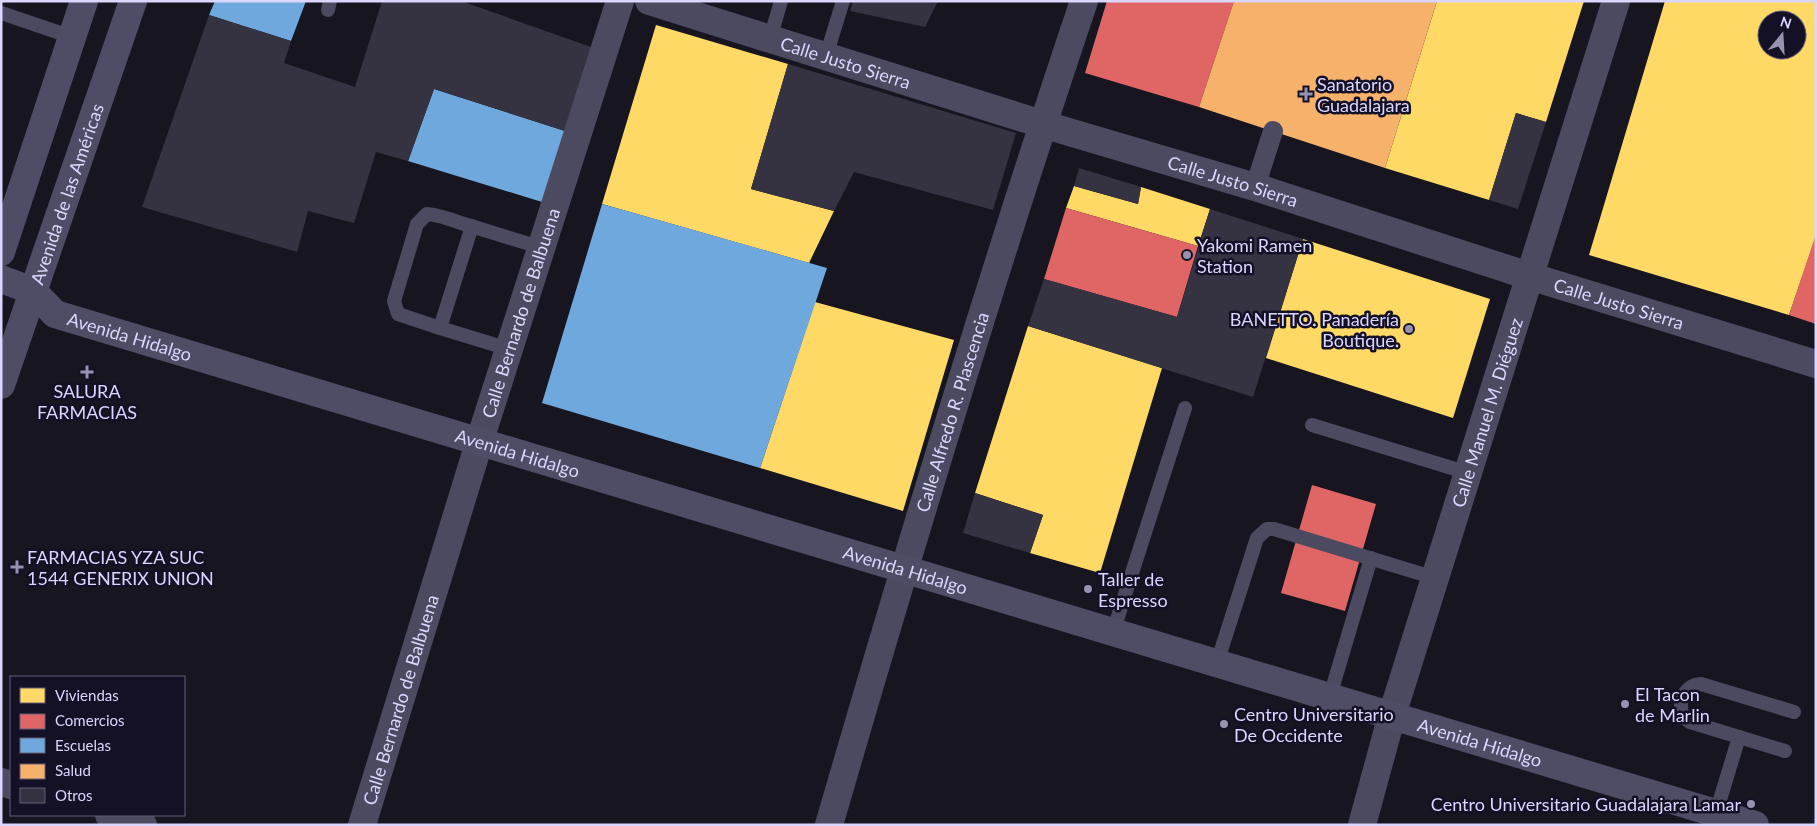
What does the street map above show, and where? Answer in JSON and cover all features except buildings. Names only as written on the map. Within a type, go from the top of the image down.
[{"type":"main road","points":[[1,252],[84,1]]},
{"type":"main road","name":"Avenida de las Américas","points":[[1,385],[12,319],[33,291],[133,1]]},
{"type":"main road","name":"Avenida Hidalgo","points":[[1,279],[33,291],[55,314]]},
{"type":"main road","name":"Avenida Hidalgo","points":[[12,319],[55,314],[1755,825]]},
{"type":"street","name":"Calle Bernardo de Balbuena","points":[[362,825],[479,443],[620,1]]},
{"type":"street","name":"Calle Justo Sierra","points":[[649,1],[1042,124],[1255,187],[1529,276],[1816,364]]},
{"type":"street","name":"Calle Alfredo R. Plascencia","points":[[829,825],[904,570],[1042,124],[1084,1]]},
{"type":"street","name":"Calle Manuel M. Diéguez","points":[[1362,825],[1392,715],[1616,1]]},
{"type":"street","points":[[1255,187],[1273,131]]},
{"type":"street","points":[[112,816],[143,825]]},
{"type":"lane","points":[[770,39],[782,1]]},
{"type":"lane","points":[[826,56],[843,1]]},
{"type":"lane","points":[[1,13],[72,37]]},
{"type":"lane","points":[[509,349],[404,318],[398,314],[394,300],[417,224],[427,214],[434,215],[541,247]]},
{"type":"lane","points":[[440,328],[472,226]]},
{"type":"lane","points":[[1112,632],[1184,408]]},
{"type":"lane","points":[[1312,425],[1468,473]]},
{"type":"lane","points":[[1217,663],[1257,538],[1261,532],[1274,529],[1435,578]]},
{"type":"lane","points":[[1330,696],[1371,558]]},
{"type":"lane","points":[[1785,751],[1684,718],[1680,712],[1681,705],[1688,687],[1694,684],[1701,684],[1794,712]]},
{"type":"lane","points":[[1716,813],[1739,737]]},
{"type":"place","name":"Sanatorio Guadalajara","points":[[1306,94]]},
{"type":"place","name":"Yakomi Ramen Station","points":[[1187,255]]},
{"type":"place","name":"BANETTO. Panadería Boutique.","points":[[1409,329]]},
{"type":"place","name":"SALURA FARMACIAS","points":[[87,372]]},
{"type":"place","name":"FARMACIAS YZA SUC 1544 GENERIX UNION","points":[[17,567]]},
{"type":"place","name":"Taller de Espresso","points":[[1088,589]]},
{"type":"place","name":"El Tacon de Marlin","points":[[1625,704]]},
{"type":"place","name":"Centro Universitario De Occidente","points":[[1224,724]]},
{"type":"place","name":"Centro Universitario Guadalajara Lamar","points":[[1751,804]]}]
